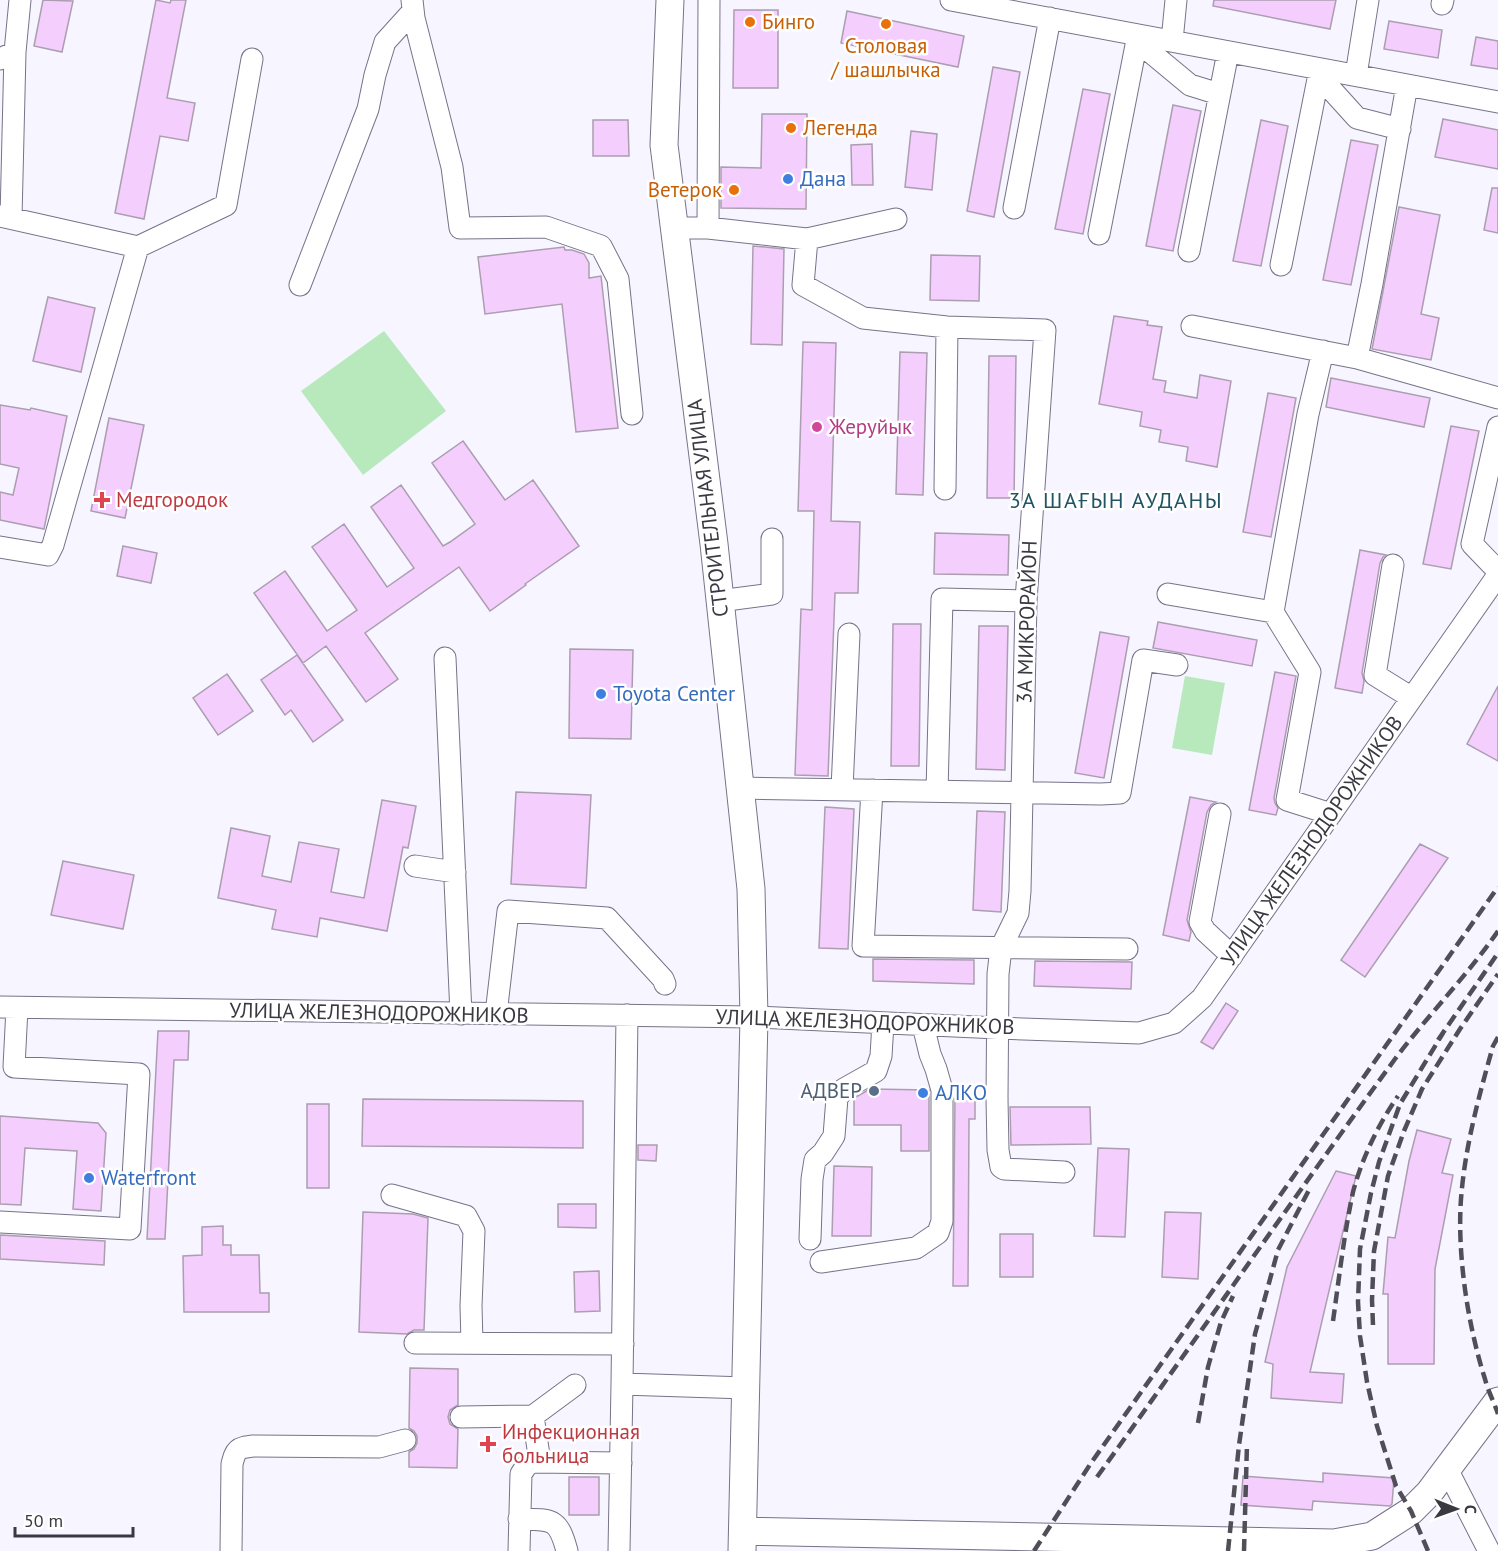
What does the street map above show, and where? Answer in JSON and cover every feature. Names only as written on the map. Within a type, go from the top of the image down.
[{"type":"main road","name":"СТРОИТЕЛЬНАЯ УЛИЦА","points":[[670,0],[664,146],[714,544],[751,889],[754,1017],[743,1541]]},
{"type":"main road","points":[[743,1541],[1296,1547],[1334,1543],[1373,1543],[1429,1493],[1498,1401]]},
{"type":"street","points":[[20,0],[8,56],[6,217],[138,248],[226,205],[252,59]]},
{"type":"street","points":[[708,228],[709,0]]},
{"type":"street","points":[[1172,41],[1176,0]]},
{"type":"street","points":[[1356,75],[1368,0]]},
{"type":"street","points":[[960,1],[1137,38],[1172,41],[1320,72],[1356,75],[1498,102]]},
{"type":"street","points":[[300,285],[368,109],[385,42],[412,6]]},
{"type":"street","points":[[412,6],[452,167],[460,228],[546,227],[601,246],[618,279],[632,414]]},
{"type":"street","points":[[1014,208],[1050,18]]},
{"type":"street","points":[[1137,38],[1190,86],[1219,94]]},
{"type":"street","points":[[1099,234],[1137,38]]},
{"type":"street","points":[[1189,251],[1228,52]]},
{"type":"street","points":[[1320,72],[1357,118],[1400,129]]},
{"type":"street","points":[[1281,265],[1320,72]]},
{"type":"street","points":[[1357,358],[1407,85]]},
{"type":"street","points":[[675,228],[708,228],[807,239],[896,219]]},
{"type":"street","name":"3А МИКРОРАЙОН","points":[[807,239],[803,285],[863,318],[947,327],[1045,330],[1026,601],[1020,891],[1018,913],[1001,948],[998,974],[998,1150],[1001,1167],[1004,1169],[1064,1172]]},
{"type":"street","points":[[0,547],[48,555],[53,545],[138,248]]},
{"type":"street","points":[[1192,326],[1357,358],[1498,398]]},
{"type":"street","points":[[945,489],[947,327]]},
{"type":"street","points":[[1323,351],[1308,414],[1273,612],[1310,672],[1287,800],[1330,814]]},
{"type":"street","points":[[1498,427],[1472,544],[1498,573]]},
{"type":"street","points":[[719,601],[772,594],[772,539]]},
{"type":"street","points":[[1393,565],[1375,675],[1412,698]]},
{"type":"street","name":"УЛИЦА ЖЕЛЕЗНОДОРОЖНИКОВ","points":[[9,1008],[754,1017],[1139,1033],[1174,1023],[1202,998],[1498,573]]},
{"type":"street","points":[[1168,594],[1273,612]]},
{"type":"street","points":[[937,791],[942,599],[1026,601]]},
{"type":"street","points":[[842,789],[849,634]]},
{"type":"street","points":[[445,658],[461,1014]]},
{"type":"street","points":[[739,788],[1120,793],[1143,660],[1177,665]]},
{"type":"street","points":[[872,790],[863,946],[1127,949]]},
{"type":"street","points":[[1220,814],[1200,922],[1205,931],[1232,956]]},
{"type":"street","points":[[415,866],[455,872]]},
{"type":"street","points":[[496,1014],[508,911],[607,918],[665,984]]},
{"type":"street","points":[[0,1222],[130,1229],[139,1074],[7,1066],[9,1008]]},
{"type":"street","points":[[620,1551],[627,1015]]},
{"type":"street","points":[[810,1239],[815,1160],[824,1153],[834,1136],[837,1098],[844,1089],[876,1071],[881,1056],[883,1023]]},
{"type":"street","points":[[821,1262],[916,1248],[938,1233],[942,1221],[942,1090],[923,1025]]},
{"type":"street","points":[[392,1195],[466,1216],[474,1230],[472,1343]]},
{"type":"street","points":[[415,1343],[623,1344]]},
{"type":"street","points":[[622,1384],[746,1388]]},
{"type":"street","points":[[461,1417],[533,1416],[575,1385]]},
{"type":"street","points":[[533,1416],[540,1462]]},
{"type":"street","points":[[231,1551],[232,1464],[235,1453],[240,1447],[379,1447],[405,1440]]},
{"type":"street","points":[[519,1551],[521,1474],[527,1465],[533,1462],[621,1463]]},
{"type":"street","points":[[1447,1469],[1489,1551]]},
{"type":"street","points":[[519,1519],[551,1521],[558,1526],[567,1551]]},
{"type":"green space","points":[[384,331],[446,411],[363,475],[301,391]]},
{"type":"green space","points":[[1185,676],[1225,683],[1212,755],[1172,748]]},
{"type":"building","points":[[43,0],[73,1],[62,52],[34,46]]},
{"type":"building","points":[[156,0],[170,3],[171,0],[186,0],[167,98],[195,103],[188,141],[160,136],[144,219],[115,213]]},
{"type":"building","points":[[1214,0],[1336,0],[1330,29],[1213,6]]},
{"type":"building","points":[[734,10],[778,10],[778,88],[733,88]]},
{"type":"building","points":[[847,11],[964,36],[958,67],[841,43]]},
{"type":"building","points":[[1389,21],[1442,30],[1438,58],[1384,49]]},
{"type":"building","points":[[1476,37],[1498,41],[1498,69],[1471,65]]},
{"type":"building","points":[[993,67],[1020,72],[994,217],[967,211]]},
{"type":"building","points":[[1083,89],[1110,94],[1083,234],[1055,229]]},
{"type":"building","points":[[1173,105],[1201,111],[1173,251],[1146,246]]},
{"type":"building","points":[[762,114],[807,114],[806,209],[721,208],[721,167],[761,168]]},
{"type":"building","points":[[1443,119],[1498,130],[1498,169],[1435,157]]},
{"type":"building","points":[[593,120],[628,120],[629,156],[593,156]]},
{"type":"building","points":[[1261,120],[1288,126],[1261,266],[1233,261]]},
{"type":"building","points":[[911,131],[937,134],[932,190],[905,187]]},
{"type":"building","points":[[1351,140],[1378,145],[1351,285],[1323,280]]},
{"type":"building","points":[[872,144],[873,185],[852,185],[851,145]]},
{"type":"building","points":[[1492,188],[1498,188],[1498,233],[1484,230]]},
{"type":"building","points":[[1399,207],[1440,215],[1421,314],[1439,318],[1431,360],[1372,349]]},
{"type":"building","points":[[753,246],[784,249],[782,345],[751,344]]},
{"type":"building","points":[[564,247],[565,250],[584,254],[589,263],[589,278],[601,276],[618,428],[576,432],[562,304],[485,314],[478,257]]},
{"type":"building","points":[[931,255],[980,256],[979,301],[930,300]]},
{"type":"building","points":[[48,297],[95,308],[81,372],[33,361]]},
{"type":"building","points":[[1114,316],[1148,321],[1147,325],[1162,327],[1153,379],[1166,381],[1164,392],[1197,398],[1200,375],[1231,381],[1217,467],[1186,461],[1188,447],[1159,442],[1161,430],[1140,426],[1142,412],[1099,404]]},
{"type":"building","points":[[803,342],[836,343],[831,521],[860,522],[858,593],[835,593],[828,776],[795,775],[801,609],[812,610],[814,511],[798,511]]},
{"type":"building","points":[[900,352],[927,353],[923,495],[896,494]]},
{"type":"building","points":[[989,356],[1016,356],[1014,498],[987,498]]},
{"type":"building","points":[[1331,378],[1430,398],[1424,427],[1326,407]]},
{"type":"building","points":[[1268,393],[1296,398],[1271,537],[1243,532]]},
{"type":"building","points":[[0,405],[30,410],[31,408],[67,416],[44,529],[0,520],[0,492],[13,495],[19,468],[0,464]]},
{"type":"building","points":[[109,418],[144,425],[125,518],[91,511]]},
{"type":"building","points":[[1451,426],[1479,431],[1451,569],[1423,564]]},
{"type":"building","points":[[463,441],[505,500],[533,480],[579,546],[490,611],[459,567],[365,633],[398,679],[366,702],[326,646],[303,663],[254,593],[285,571],[327,631],[357,610],[312,547],[344,524],[387,587],[414,568],[371,507],[401,485],[443,546],[450,542],[475,524],[432,463]]},
{"type":"building","points":[[935,533],[1009,535],[1008,575],[934,574]]},
{"type":"building","points":[[123,546],[157,553],[151,583],[117,576]]},
{"type":"building","points":[[1360,550],[1386,555],[1380,563],[1362,673],[1364,681],[1362,693],[1335,688]]},
{"type":"building","points":[[1158,622],[1257,640],[1252,666],[1153,648]]},
{"type":"building","points":[[893,624],[921,624],[919,766],[891,766]]},
{"type":"building","points":[[979,626],[1008,626],[1005,770],[976,769]]},
{"type":"building","points":[[1100,632],[1129,637],[1104,778],[1075,773]]},
{"type":"building","name":"Toyota Center","points":[[570,649],[633,650],[631,739],[569,738]]},
{"type":"building","points":[[297,655],[343,720],[313,742],[291,710],[285,715],[261,680]]},
{"type":"building","points":[[1275,672],[1296,676],[1274,798],[1278,808],[1276,815],[1249,810]]},
{"type":"building","points":[[227,674],[253,711],[218,735],[193,698]]},
{"type":"building","points":[[1498,686],[1498,761],[1467,744]]},
{"type":"building","points":[[516,792],[591,795],[586,888],[511,884]]},
{"type":"building","points":[[1190,797],[1216,802],[1207,812],[1187,920],[1191,932],[1189,941],[1163,935]]},
{"type":"building","points":[[382,800],[416,806],[408,848],[403,847],[387,931],[320,918],[317,937],[272,929],[276,910],[218,898],[231,828],[270,836],[262,876],[291,882],[299,842],[339,849],[331,892],[364,898]]},
{"type":"building","points":[[825,807],[854,809],[848,949],[819,948]]},
{"type":"building","points":[[977,811],[1005,812],[1001,912],[973,910]]},
{"type":"building","points":[[1420,844],[1448,858],[1365,977],[1341,960]]},
{"type":"building","points":[[63,861],[134,875],[123,929],[51,915]]},
{"type":"building","points":[[873,959],[974,960],[974,984],[873,981]]},
{"type":"building","points":[[1035,961],[1132,962],[1131,989],[1034,986]]},
{"type":"building","points":[[1226,1003],[1238,1011],[1213,1049],[1201,1042]]},
{"type":"building","points":[[158,1031],[189,1031],[188,1060],[174,1060],[165,1239],[147,1239]]},
{"type":"building","points":[[870,1089],[929,1090],[929,1151],[901,1151],[901,1125],[854,1125],[854,1098]]},
{"type":"building","points":[[955,1098],[975,1098],[975,1119],[969,1119],[968,1286],[953,1286]]},
{"type":"building","points":[[363,1099],[583,1101],[583,1148],[362,1146]]},
{"type":"building","points":[[307,1104],[329,1104],[329,1188],[307,1188]]},
{"type":"building","points":[[1010,1107],[1090,1107],[1091,1144],[1011,1145]]},
{"type":"building","name":"Waterfront","points":[[0,1116],[98,1123],[106,1133],[101,1211],[73,1209],[77,1151],[25,1148],[21,1205],[0,1204]]},
{"type":"building","points":[[1417,1130],[1451,1139],[1442,1173],[1453,1175],[1435,1269],[1434,1364],[1388,1364],[1388,1294],[1383,1294],[1388,1237],[1395,1238]]},
{"type":"building","points":[[638,1145],[657,1145],[656,1161],[638,1160]]},
{"type":"building","points":[[1098,1148],[1129,1149],[1125,1237],[1094,1236]]},
{"type":"building","points":[[834,1166],[872,1167],[871,1236],[832,1236]]},
{"type":"building","points":[[1336,1171],[1356,1176],[1310,1372],[1344,1374],[1342,1403],[1271,1398],[1273,1364],[1265,1362],[1287,1267]]},
{"type":"building","points":[[558,1204],[596,1204],[596,1228],[558,1227]]},
{"type":"building","points":[[363,1212],[413,1214],[428,1218],[424,1330],[414,1330],[407,1334],[359,1332]]},
{"type":"building","points":[[1165,1212],[1201,1213],[1198,1279],[1162,1277]]},
{"type":"building","points":[[223,1226],[223,1245],[231,1245],[231,1255],[259,1255],[260,1293],[269,1293],[269,1312],[184,1312],[183,1256],[202,1255],[202,1227]]},
{"type":"building","points":[[1000,1234],[1033,1234],[1033,1277],[1000,1277]]},
{"type":"building","points":[[0,1235],[105,1241],[104,1265],[0,1259]]},
{"type":"building","points":[[599,1271],[600,1311],[575,1312],[574,1272]]},
{"type":"building","points":[[410,1368],[458,1369],[458,1405],[450,1410],[448,1417],[450,1424],[458,1429],[457,1468],[409,1467],[409,1452],[417,1443],[417,1436],[409,1428]]},
{"type":"building","points":[[1323,1473],[1394,1478],[1392,1504],[1390,1506],[1313,1501],[1312,1510],[1241,1505],[1243,1476],[1323,1482]]},
{"type":"building","points":[[569,1477],[599,1477],[599,1515],[569,1515]]},
{"type":"railway","points":[[1034,1551],[1091,1463],[1498,887]]},
{"type":"railway","points":[[1097,1477],[1395,1059],[1498,931]]},
{"type":"railway","points":[[1438,1040],[1498,953]]},
{"type":"railway","points":[[1373,1325],[1374,1251],[1388,1176],[1404,1131],[1422,1089],[1498,974]]},
{"type":"railway","points":[[1428,1551],[1411,1511],[1396,1486],[1377,1426],[1367,1382],[1360,1336],[1358,1302],[1360,1249],[1379,1162],[1400,1104],[1443,1033]]},
{"type":"railway","points":[[1498,1037],[1493,1046],[1469,1140],[1460,1221],[1462,1267],[1469,1314],[1479,1358],[1498,1414]]},
{"type":"railway","points":[[1333,1321],[1353,1192],[1371,1142],[1398,1096]]},
{"type":"railway","points":[[1228,1551],[1239,1445],[1255,1334],[1278,1250],[1311,1186]]},
{"type":"railway","points":[[1198,1423],[1208,1367],[1221,1322],[1233,1296]]},
{"type":"railway","points":[[1244,1551],[1247,1444]]},
{"type":"place","name":"Бинго","points":[[750,22]]},
{"type":"place","name":"Столовая / шашлычка","points":[[886,24]]},
{"type":"place","name":"Легенда","points":[[791,128]]},
{"type":"place","name":"Дана","points":[[788,179]]},
{"type":"place","name":"Ветерок","points":[[734,190]]},
{"type":"place","name":"Жеруйык","points":[[817,427]]},
{"type":"place","name":"Медгородок","points":[[102,500]]},
{"type":"place","name":"Toyota Center","points":[[601,694]]},
{"type":"place","name":"АДВЕР","points":[[874,1091]]},
{"type":"place","name":"АЛКО","points":[[923,1093]]},
{"type":"place","name":"Waterfront","points":[[89,1178]]},
{"type":"place","name":"Инфекционная больница","points":[[488,1444]]},
{"type":"district","name":"3А ШАҒЫН АУДАНЫ","points":[[1116,500]]}]
